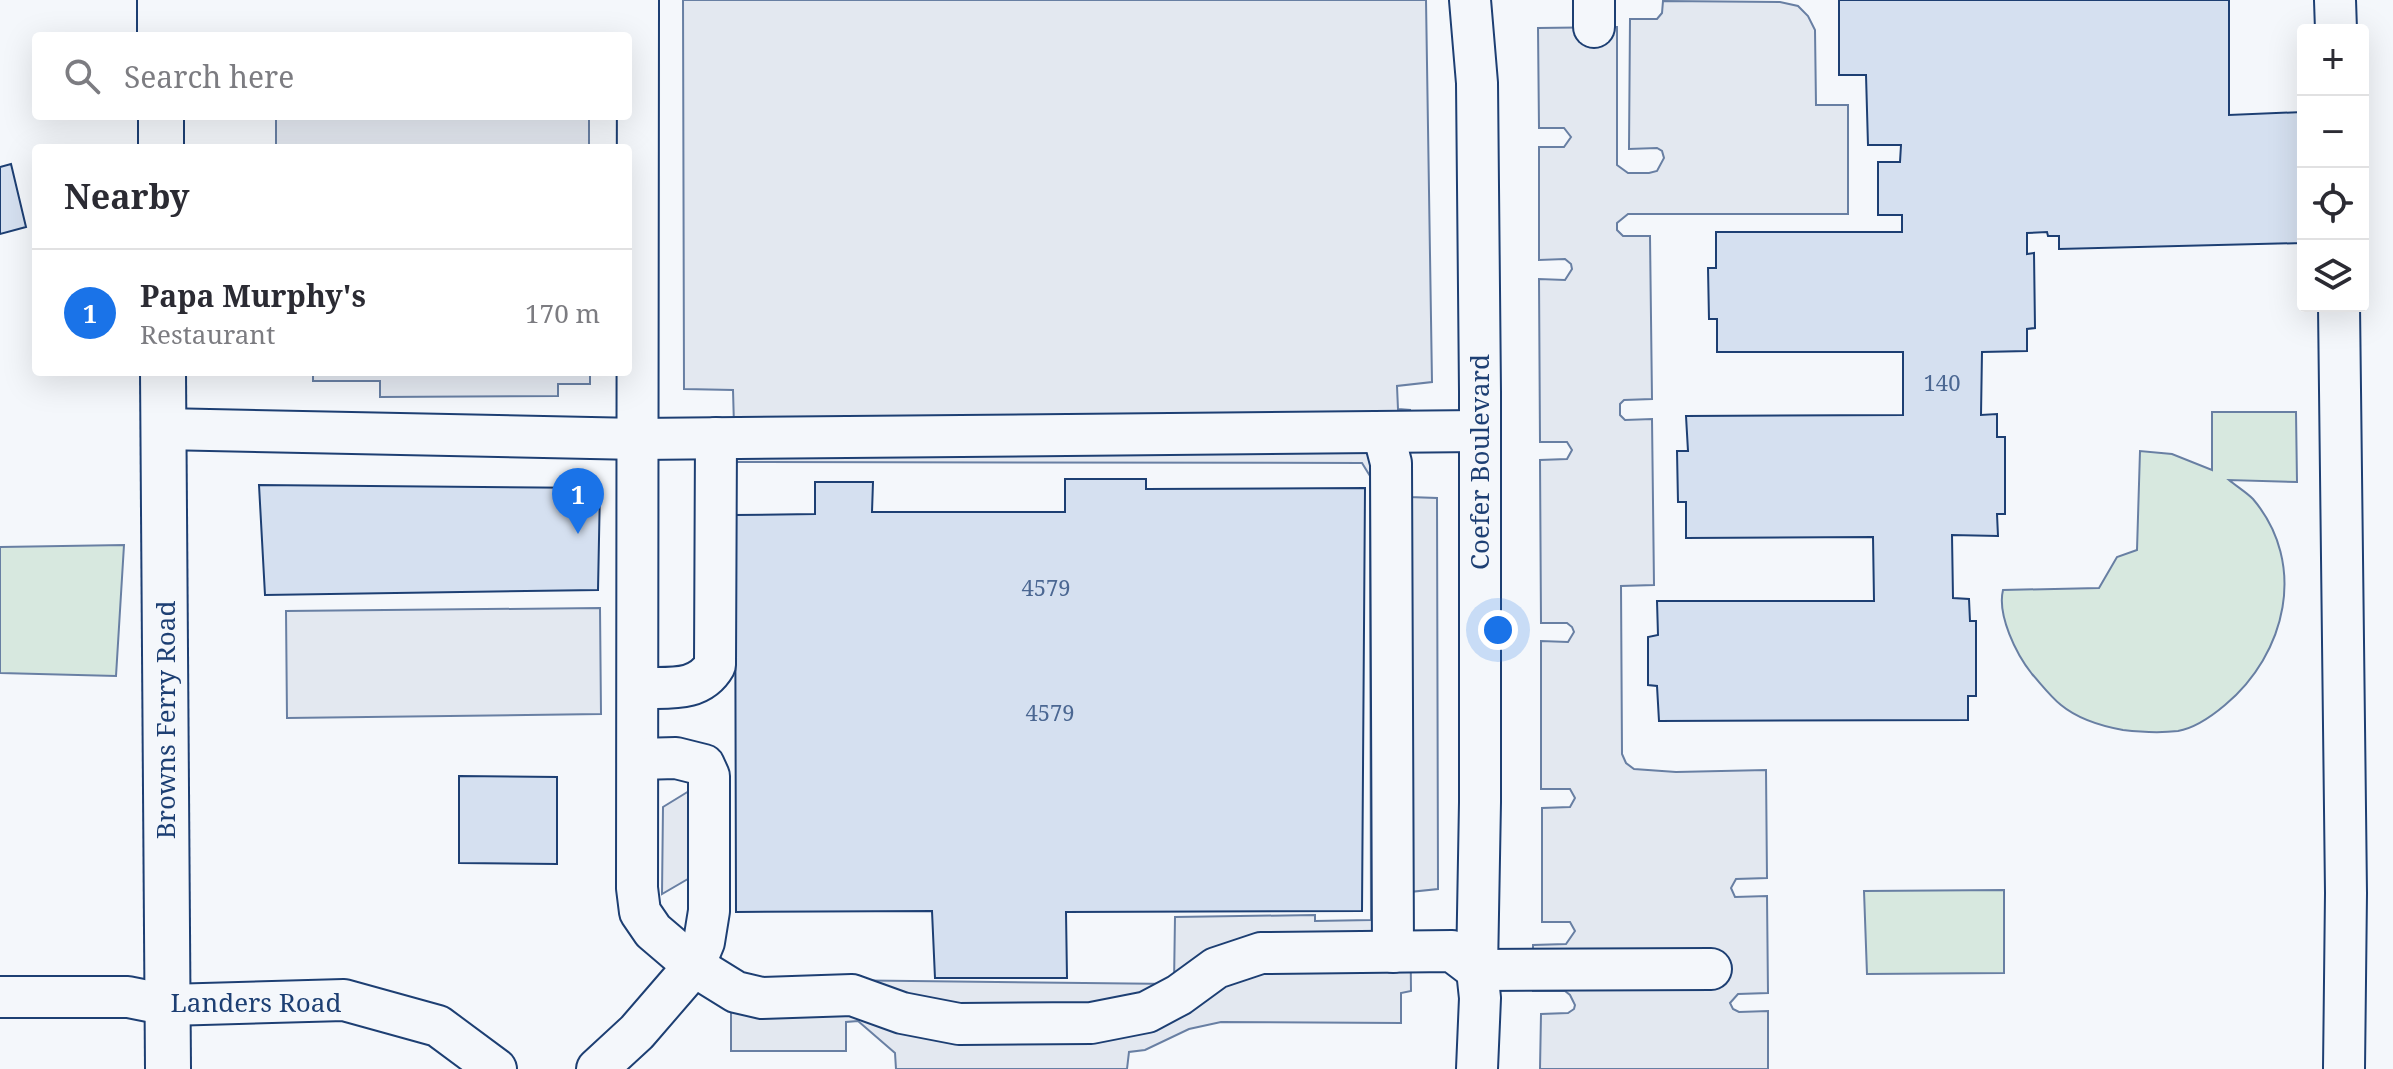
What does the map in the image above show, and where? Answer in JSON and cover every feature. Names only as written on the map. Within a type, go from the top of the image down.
[{"type":"main road","points":[[161,120],[161,144]]},
{"type":"main road","name":"Browns Ferry Road","points":[[163,376],[168,1069]]},
{"type":"street","name":"Coefer Boulevard","points":[[1470,0],[1477,83],[1480,431],[1477,970],[1480,998],[1477,1069]]},
{"type":"street","points":[[2335,0],[2336,24]]},
{"type":"street","points":[[160,17],[329,9],[638,8],[637,888],[640,912],[653,931],[694,966],[736,992],[762,998],[852,995],[902,1013],[959,1024],[1091,1023],[1147,1012],[1179,995],[1216,968],[1261,953],[1452,951],[1477,970],[1711,969]]},
{"type":"street","points":[[2339,312],[2346,893],[2344,1069]]},
{"type":"street","points":[[163,429],[638,439],[1480,431]]},
{"type":"street","points":[[1383,432],[1391,463],[1393,952]]},
{"type":"street","points":[[639,688],[693,686],[709,675],[715,665],[716,438]]},
{"type":"street","points":[[597,1069],[637,1032],[694,966],[704,942],[709,911],[709,776],[704,765],[693,760],[639,759]]},
{"type":"street","name":"Landers Road","points":[[0,997],[128,997],[168,1005],[344,1000],[438,1026],[496,1069]]},
{"type":"shaded area","points":[[683,0],[1426,0],[1432,382],[1397,386],[1398,409],[1410,410],[1409,497],[1437,498],[1438,889],[1410,892],[1411,991],[1401,993],[1401,1023],[1221,1022],[1189,1029],[1145,1050],[1129,1052],[1127,1069],[896,1069],[895,1053],[858,1021],[846,1022],[846,1051],[731,1051],[731,979],[1174,984],[1175,917],[1315,915],[1315,921],[1371,920],[1370,476],[1362,463],[735,462],[733,390],[684,389]]},
{"type":"shaded area","points":[[1663,1],[1780,2],[1798,6],[1815,30],[1816,105],[1848,105],[1848,214],[1628,214],[1617,223],[1617,230],[1623,236],[1650,236],[1652,399],[1624,400],[1620,404],[1620,415],[1625,420],[1652,419],[1654,585],[1621,586],[1622,754],[1626,763],[1634,769],[1676,772],[1766,770],[1767,878],[1736,879],[1731,888],[1735,897],[1767,896],[1768,993],[1738,994],[1730,1003],[1739,1012],[1768,1011],[1768,1069],[1540,1069],[1541,1014],[1568,1013],[1575,1005],[1565,991],[1533,991],[1533,945],[1566,944],[1575,931],[1570,922],[1542,922],[1542,808],[1570,807],[1575,798],[1570,789],[1541,789],[1541,641],[1568,642],[1574,632],[1567,623],[1541,623],[1540,460],[1567,459],[1572,450],[1567,442],[1540,442],[1539,279],[1565,280],[1572,269],[1565,259],[1539,260],[1539,147],[1564,147],[1571,137],[1564,128],[1539,128],[1538,28],[1617,27],[1617,165],[1628,173],[1649,173],[1657,171],[1664,158],[1662,151],[1657,148],[1629,149],[1630,19],[1657,19],[1662,13]]},
{"type":"shaded area","points":[[276,120],[589,120],[589,144],[276,144]]},
{"type":"shaded area","points":[[313,376],[590,376],[590,384],[558,384],[558,396],[380,397],[380,381],[313,381]]},
{"type":"shaded area","points":[[2212,412],[2296,412],[2297,482],[2229,480],[2253,499],[2270,524],[2280,551],[2284,579],[2282,607],[2275,635],[2263,660],[2246,684],[2220,709],[2197,724],[2178,731],[2150,732],[2123,730],[2090,721],[2057,702],[2026,666],[2005,622],[2003,590],[2099,588],[2117,557],[2137,550],[2140,451],[2172,454],[2212,470]]},
{"type":"shaded area","points":[[124,545],[116,676],[0,673],[0,547]]},
{"type":"shaded area","points":[[600,608],[601,714],[287,718],[286,611]]},
{"type":"shaded area","points":[[694,788],[693,876],[662,894],[663,807]]},
{"type":"shaded area","points":[[2004,890],[2004,973],[1867,974],[1864,891]]},
{"type":"building","points":[[1839,0],[2229,0],[2229,115],[2297,112],[2297,243],[2059,249],[2059,236],[2048,236],[2047,232],[2027,233],[2027,254],[2034,253],[2035,328],[2027,329],[2027,351],[1982,352],[1981,415],[1997,414],[1997,437],[2005,437],[2005,514],[1997,514],[1998,536],[1952,535],[1953,598],[1969,599],[1970,621],[1976,621],[1976,696],[1968,696],[1968,720],[1659,721],[1657,686],[1648,685],[1648,637],[1658,635],[1657,601],[1874,601],[1873,537],[1686,538],[1686,502],[1678,502],[1677,451],[1688,451],[1686,416],[1903,415],[1903,352],[1717,352],[1717,319],[1709,319],[1708,268],[1716,268],[1716,232],[1902,232],[1902,215],[1878,215],[1878,162],[1900,162],[1901,145],[1868,145],[1866,75],[1839,75]]},
{"type":"building","points":[[11,164],[26,227],[0,234],[0,167]]},
{"type":"building","points":[[1065,479],[1146,479],[1146,489],[1365,488],[1362,911],[1066,912],[1067,978],[935,978],[932,911],[736,912],[735,515],[815,514],[815,482],[873,482],[872,512],[1065,512]]},
{"type":"building","points":[[259,485],[600,488],[598,590],[265,595]]},
{"type":"building","points":[[459,776],[557,777],[557,864],[459,863]]},
{"type":"place","name":"Papa Murphy's","points":[[578,534]]}]
